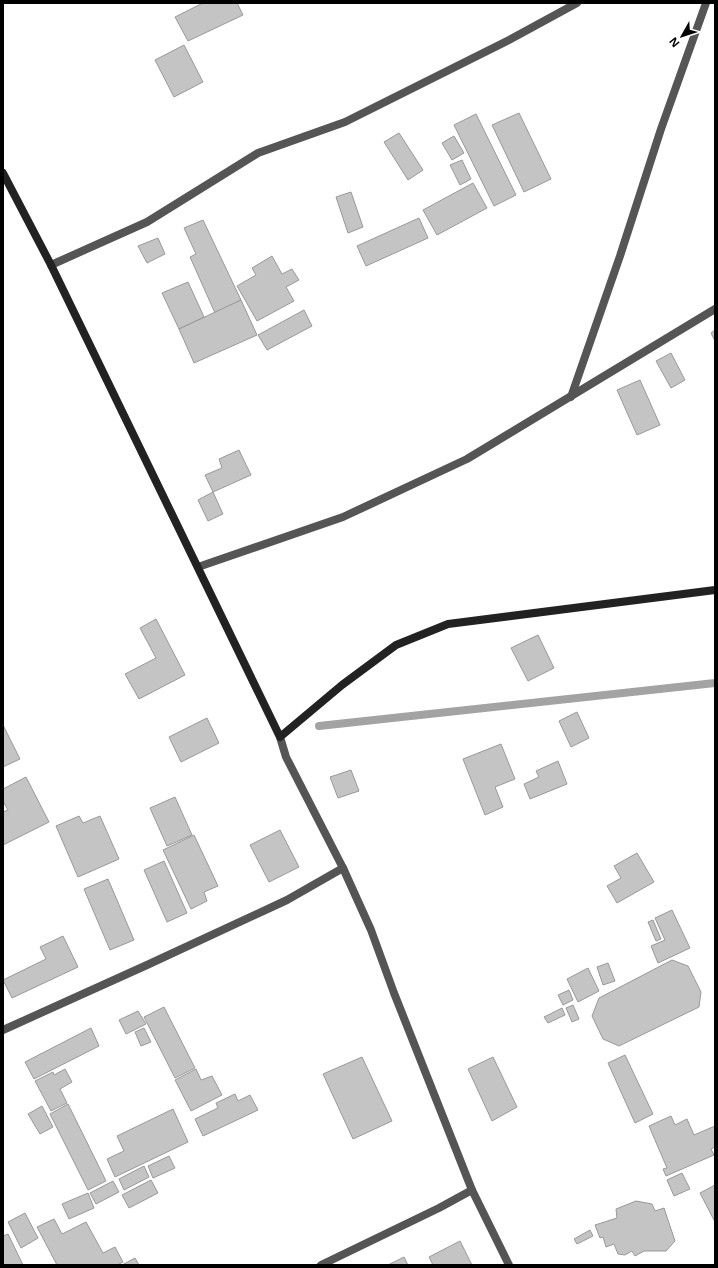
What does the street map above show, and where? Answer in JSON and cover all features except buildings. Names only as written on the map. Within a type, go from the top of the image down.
[{"type":"street","points":[[51,265],[147,222],[258,153],[345,122],[510,40],[577,3]]},
{"type":"street","points":[[571,396],[620,256],[661,129],[706,3]]},
{"type":"street","points":[[3,174],[51,265],[280,737],[286,757],[343,868],[371,930],[394,993],[472,1190],[509,1265]]},
{"type":"street","points":[[198,567],[343,517],[467,459],[715,309]]},
{"type":"street","points":[[280,737],[342,685],[396,645],[448,624],[715,590]]},
{"type":"street","points":[[3,1030],[287,900],[343,868]]},
{"type":"street","points":[[321,1265],[439,1208],[472,1190]]},
{"type":"waterway","points":[[319,726],[715,683]]}]
